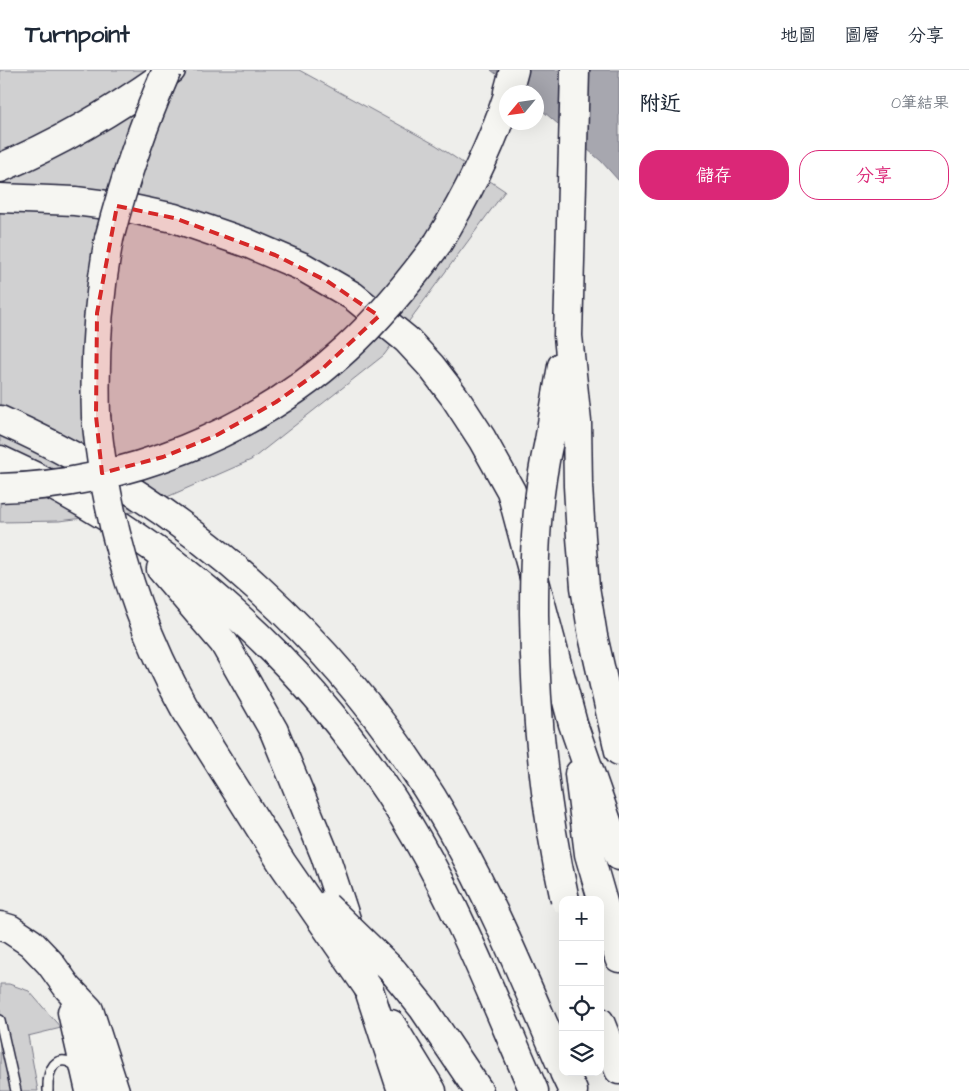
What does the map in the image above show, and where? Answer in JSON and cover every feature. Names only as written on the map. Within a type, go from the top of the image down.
[{"type":"highway","points":[[168,70],[147,118],[129,167],[109,239],[97,314],[96,416],[100,457],[111,520],[142,622],[184,707],[282,863],[369,989],[432,1091]]},
{"type":"highway","points":[[0,168],[39,152],[104,116],[171,70]]},
{"type":"highway","points":[[510,85],[514,70]]},
{"type":"highway","points":[[575,70],[568,336],[576,422],[585,587],[602,680],[619,752]]},
{"type":"highway","points":[[0,488],[83,479],[108,474],[163,457],[208,439],[246,420],[291,392],[321,370],[345,350],[391,304],[438,243],[474,180],[499,117]]},
{"type":"highway","points":[[0,198],[75,201],[123,207],[174,218],[214,231],[275,255],[327,281],[373,312],[407,340],[431,366],[454,396],[482,439],[511,491],[573,724],[619,856]]},
{"type":"highway","points":[[564,896],[548,810],[541,750],[536,687],[534,593],[535,547],[541,481],[568,336]]},
{"type":"highway","points":[[0,420],[94,468],[136,493],[173,519],[261,589],[294,621],[352,685],[427,789],[477,877],[559,1060]]},
{"type":"highway","points":[[0,460],[77,499],[130,532],[208,590],[244,622],[298,677],[361,754],[391,796],[417,840],[467,939],[534,1091]]},
{"type":"highway","points":[[130,532],[224,643],[274,731],[325,855],[402,1091]]},
{"type":"highway","points":[[573,724],[589,854],[619,958]]},
{"type":"highway","points":[[282,863],[393,971],[423,1008],[479,1091]]},
{"type":"highway","points":[[0,926],[10,929],[31,943],[50,963],[68,988],[98,1090]]},
{"type":"highway","points":[[604,1031],[619,1070]]},
{"type":"highway","points":[[566,1076],[572,1091]]},
{"type":"lane","points":[[0,1020],[16,1091]]},
{"type":"lane","points":[[48,1091],[51,1070],[55,1064],[63,1060],[77,1066],[98,1090]]},
{"type":"highlighted area","points":[[117,206],[174,218],[275,255],[327,281],[379,316],[321,370],[276,402],[217,435],[163,457],[102,473],[96,416],[97,313]]},
{"type":"shaded area","points":[[0,70],[299,70],[436,145],[505,191],[384,355],[251,460],[133,512],[59,521],[0,522]]},
{"type":"shaded area","points":[[491,70],[619,70],[619,181],[601,161],[544,112],[544,85],[510,85]]},
{"type":"shaded area","points":[[0,984],[9,984],[29,991],[61,1028],[28,1036],[38,1091],[0,1091]]}]
